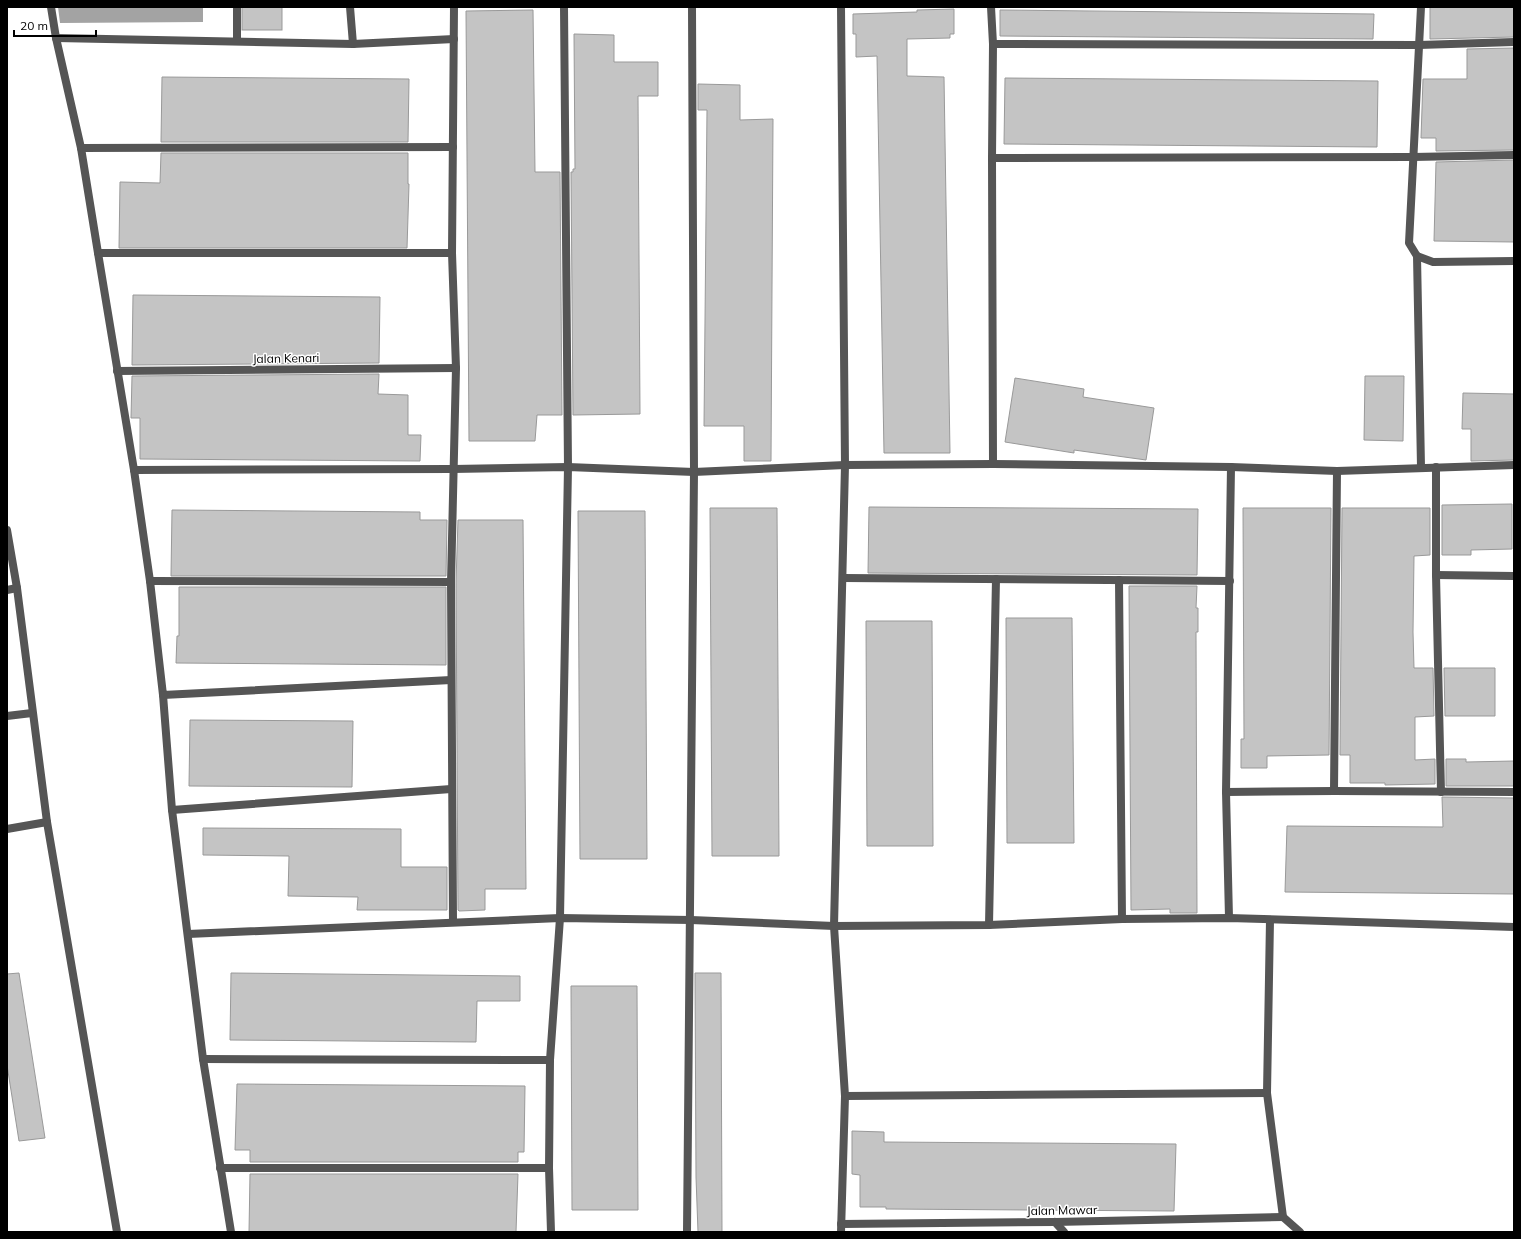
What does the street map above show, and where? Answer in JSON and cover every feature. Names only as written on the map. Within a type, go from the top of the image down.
[{"type":"street","points":[[51,7],[56,38],[81,148],[134,470],[150,581],[163,695],[172,810],[203,1059],[231,1232]]},
{"type":"street","points":[[236,7],[237,41]]},
{"type":"street","points":[[350,7],[353,44]]},
{"type":"street","points":[[453,922],[451,582],[456,368],[452,253],[454,7]]},
{"type":"street","points":[[551,1232],[549,1168],[550,1060],[560,918],[568,467],[564,7]]},
{"type":"street","points":[[687,1232],[694,472],[692,7]]},
{"type":"street","points":[[841,7],[845,465],[834,926],[845,1096],[841,1228]]},
{"type":"street","points":[[991,7],[993,44],[993,464]]},
{"type":"street","points":[[1420,7],[1409,242],[1417,256],[1420,350],[1421,468]]},
{"type":"street","points":[[56,38],[353,44],[454,39]]},
{"type":"street","points":[[993,44],[1419,45],[1514,42]]},
{"type":"street","points":[[81,148],[454,147]]},
{"type":"street","points":[[992,158],[1413,157],[1514,155]]},
{"type":"street","points":[[98,253],[452,253]]},
{"type":"street","points":[[1417,256],[1433,262],[1514,261]]},
{"type":"street","name":"Jalan Kenari","points":[[117,372],[456,368]]},
{"type":"street","points":[[134,470],[453,469],[568,467],[694,472],[845,465],[993,464],[1231,467],[1337,471],[1514,465]]},
{"type":"street","points":[[1229,918],[1226,792],[1231,467]]},
{"type":"street","points":[[1436,467],[1436,575],[1441,792]]},
{"type":"street","points":[[1334,791],[1337,471]]},
{"type":"street","points":[[7,530],[17,588],[47,822],[117,1232]]},
{"type":"street","points":[[1436,575],[1514,576]]},
{"type":"street","points":[[843,578],[1230,581]]},
{"type":"street","points":[[989,925],[996,579]]},
{"type":"street","points":[[1119,580],[1122,919]]},
{"type":"street","points":[[150,581],[451,582]]},
{"type":"street","points":[[7,590],[17,588]]},
{"type":"street","points":[[163,695],[451,680]]},
{"type":"street","points":[[7,716],[32,713]]},
{"type":"street","points":[[172,810],[452,789]]},
{"type":"street","points":[[1226,792],[1514,792]]},
{"type":"street","points":[[7,829],[47,822]]},
{"type":"street","points":[[188,934],[560,918],[691,920],[834,926],[989,925],[1122,919],[1229,918],[1514,927]]},
{"type":"street","points":[[1270,920],[1267,1093],[1283,1217],[1300,1232]]},
{"type":"street","points":[[203,1059],[550,1060]]},
{"type":"street","points":[[845,1096],[1267,1093]]},
{"type":"street","points":[[220,1168],[549,1168]]},
{"type":"street","name":"Jalan Mawar","points":[[841,1228],[1283,1217]]},
{"type":"street","points":[[1055,1222],[1064,1232]]},
{"type":"shaded area","points":[[58,7],[203,7],[203,22],[60,23]]},
{"type":"building","points":[[242,7],[282,7],[282,30],[242,30]]},
{"type":"building","points":[[1430,7],[1514,7],[1514,37],[1430,39]]},
{"type":"building","points":[[954,9],[954,34],[950,34],[950,38],[907,39],[907,76],[944,77],[950,453],[884,453],[877,56],[856,57],[856,34],[853,34],[853,14]]},
{"type":"building","points":[[533,10],[535,172],[560,172],[562,415],[537,415],[535,441],[469,441],[466,11]]},
{"type":"building","points":[[1000,10],[1374,14],[1373,39],[1000,36]]},
{"type":"building","points":[[574,34],[614,35],[614,62],[658,62],[658,96],[638,96],[640,414],[573,415],[571,172],[575,169]]},
{"type":"building","points":[[1514,48],[1514,150],[1436,151],[1436,138],[1421,138],[1423,79],[1467,79],[1467,49]]},
{"type":"building","points":[[162,77],[409,79],[408,142],[161,142]]},
{"type":"building","points":[[1005,78],[1378,81],[1377,147],[1004,144]]},
{"type":"building","points":[[698,84],[740,85],[740,120],[773,119],[771,461],[744,461],[744,426],[704,426],[707,110],[698,110]]},
{"type":"building","points":[[161,153],[408,153],[409,184],[407,248],[119,248],[120,182],[160,183]]},
{"type":"building","points":[[1514,160],[1514,242],[1434,241],[1436,162]]},
{"type":"building","points":[[133,295],[380,297],[379,363],[132,365]]},
{"type":"building","points":[[379,374],[378,394],[408,395],[408,435],[421,435],[420,461],[140,459],[140,418],[131,418],[132,376]]},
{"type":"building","points":[[1365,376],[1404,376],[1403,441],[1364,440]]},
{"type":"building","points":[[1015,378],[1084,389],[1083,397],[1154,408],[1146,460],[1074,450],[1074,453],[1005,442]]},
{"type":"building","points":[[1463,393],[1514,394],[1514,460],[1471,461],[1471,429],[1462,429]]},
{"type":"building","points":[[1512,504],[1512,549],[1471,550],[1471,555],[1442,555],[1442,505]]},
{"type":"building","points":[[869,507],[1198,509],[1197,575],[868,573]]},
{"type":"building","points":[[710,508],[777,508],[779,856],[712,856]]},
{"type":"building","points":[[1243,508],[1331,508],[1329,755],[1267,756],[1267,768],[1241,768],[1241,739],[1244,739]]},
{"type":"building","points":[[1342,508],[1430,508],[1430,555],[1414,556],[1413,632],[1414,668],[1433,668],[1434,716],[1415,717],[1415,760],[1435,759],[1435,784],[1385,785],[1385,783],[1350,783],[1350,755],[1340,755]]},
{"type":"building","points":[[172,510],[420,512],[420,520],[447,520],[446,576],[171,576]]},
{"type":"building","points":[[578,511],[645,511],[647,859],[580,859]]},
{"type":"building","points":[[458,520],[523,520],[526,889],[485,889],[485,910],[459,911],[456,582]]},
{"type":"building","points":[[1129,586],[1197,586],[1197,913],[1170,913],[1170,909],[1131,910]]},
{"type":"building","points":[[179,587],[446,587],[446,665],[176,663],[177,636],[179,636]]},
{"type":"building","points":[[1006,618],[1072,618],[1074,843],[1007,843]]},
{"type":"building","points":[[866,621],[932,621],[933,846],[867,846]]},
{"type":"building","points":[[1444,668],[1495,668],[1495,716],[1445,716]]},
{"type":"building","points":[[190,720],[353,721],[352,787],[189,786]]},
{"type":"building","points":[[1446,759],[1466,759],[1466,762],[1514,761],[1514,786],[1446,786]]},
{"type":"building","points":[[1442,797],[1514,798],[1514,894],[1285,892],[1287,826],[1443,827]]},
{"type":"building","points":[[203,828],[401,829],[401,867],[447,867],[447,910],[357,910],[358,897],[288,896],[289,856],[203,855]]},
{"type":"building","points":[[19,973],[45,1138],[19,1141],[7,1065],[7,974]]},
{"type":"building","points":[[231,973],[520,976],[520,1001],[477,1001],[476,1042],[230,1040]]},
{"type":"building","points":[[695,973],[721,973],[722,1232],[698,1232],[696,1177]]},
{"type":"building","points":[[571,986],[637,986],[638,1210],[572,1210]]},
{"type":"building","points":[[237,1084],[525,1086],[524,1152],[518,1152],[518,1162],[250,1162],[250,1150],[235,1150]]},
{"type":"building","points":[[852,1131],[884,1132],[884,1142],[1176,1144],[1174,1211],[886,1209],[886,1207],[860,1207],[860,1175],[852,1174]]},
{"type":"building","points":[[250,1174],[518,1174],[516,1232],[249,1232]]}]
